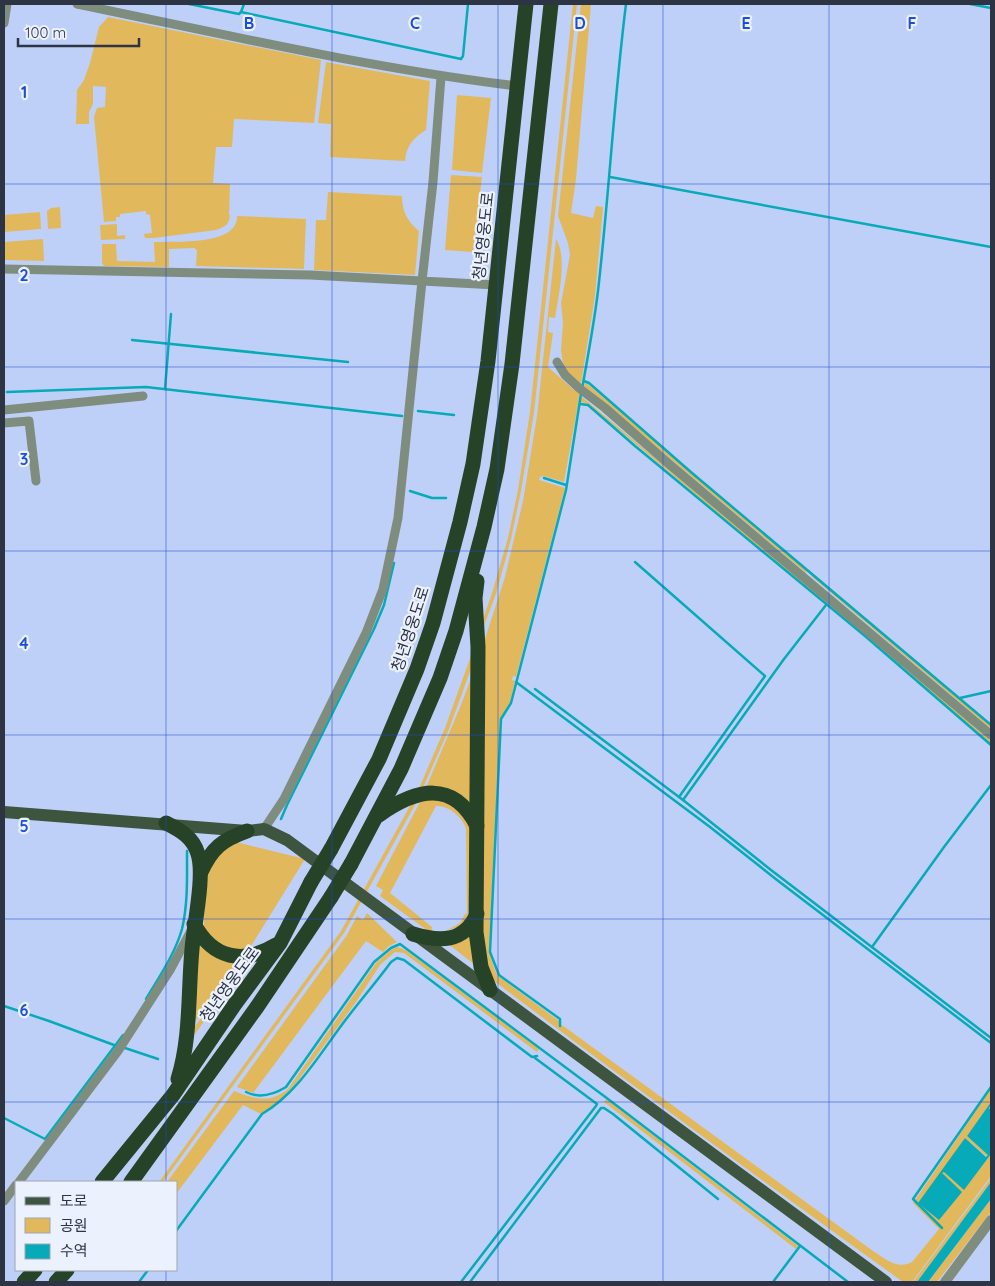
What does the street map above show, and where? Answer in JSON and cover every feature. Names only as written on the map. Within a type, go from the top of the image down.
[{"type":"highway","name":"청년영웅도로","points":[[103,1181],[173,1095],[235,1004],[280,943],[311,882],[331,849],[379,759],[417,669],[460,522],[473,464],[486,379],[526,4]]},
{"type":"highway","points":[[132,1181],[257,1007],[351,864],[378,816],[401,769],[440,678],[456,630],[484,527],[497,469],[511,373],[551,4]]},
{"type":"highway","points":[[484,527],[475,598],[478,632],[478,912],[476,932],[480,967],[490,990]]},
{"type":"highway","points":[[378,816],[393,805],[408,798],[433,793],[443,794],[459,801],[478,827]]},
{"type":"highway","points":[[166,823],[180,830],[190,839],[198,854],[200,872],[194,924],[185,1050],[173,1095]]},
{"type":"highway","points":[[200,872],[207,858],[217,846],[229,837],[247,831]]},
{"type":"highway","points":[[413,934],[437,940],[461,934],[472,925],[478,912]]},
{"type":"highway","points":[[194,924],[209,946],[221,953],[236,957],[252,956],[265,952],[280,943]]},
{"type":"highway","points":[[24,1282],[34,1271]]},
{"type":"highway","points":[[56,1282],[66,1271]]},
{"type":"main road","points":[[4,812],[166,823],[247,831],[264,829],[287,840],[886,1282]]},
{"type":"street","points":[[4,23],[7,4]]},
{"type":"street","points":[[77,4],[323,56],[441,77],[517,86]]},
{"type":"street","points":[[264,829],[284,799],[366,633],[383,589],[398,518],[433,182],[441,77]]},
{"type":"street","points":[[4,269],[310,275],[496,285]]},
{"type":"street","points":[[557,362],[565,375],[580,388],[991,735]]},
{"type":"street","points":[[4,410],[143,396]]},
{"type":"street","points":[[4,423],[29,421],[36,481]]},
{"type":"street","points":[[20,1181],[118,1051],[170,970],[194,924]]},
{"type":"street","points":[[4,1201],[15,1186]]},
{"type":"street","points":[[946,1282],[991,1220]]},
{"type":"green space","points":[[573,4],[577,4],[534,413],[511,539],[496,594],[482,631],[481,625],[508,538],[518,490],[530,412]]},
{"type":"green space","points":[[581,4],[591,4],[576,179],[571,213],[593,218],[596,206],[603,207],[595,296],[581,384],[565,371],[562,358],[563,323],[561,303],[570,255],[568,243],[558,216]]},
{"type":"green space","points":[[108,17],[321,60],[314,123],[234,119],[232,147],[216,147],[213,183],[230,184],[230,215],[228,223],[224,227],[216,230],[145,238],[144,234],[152,233],[150,215],[146,214],[146,211],[120,214],[120,217],[116,217],[116,221],[104,222],[94,117],[97,108],[105,107],[106,87],[93,86],[93,104],[89,112],[89,124],[76,124],[77,90],[84,80],[90,63],[99,27]]},
{"type":"green space","points":[[326,62],[430,81],[426,130],[411,142],[405,161],[330,157],[331,124],[318,123]]},
{"type":"green space","points":[[457,95],[491,98],[482,173],[452,170]]},
{"type":"green space","points":[[451,175],[482,177],[473,252],[445,250]]},
{"type":"green space","points":[[328,192],[402,196],[406,215],[419,231],[415,275],[314,270],[316,220],[326,220]]},
{"type":"green space","points":[[60,207],[61,228],[48,229],[47,211],[51,208]]},
{"type":"green space","points":[[40,212],[41,229],[4,232],[4,215]]},
{"type":"green space","points":[[237,216],[306,219],[304,269],[196,266],[197,250],[194,248],[169,249],[169,267],[104,266],[102,263],[102,244],[116,244],[117,261],[155,262],[154,242],[204,240],[217,237],[227,233],[235,226]]},
{"type":"green space","points":[[117,224],[117,236],[125,235],[125,239],[101,240],[100,225]]},
{"type":"green space","points":[[43,239],[44,261],[4,260],[4,242]]},
{"type":"green space","points":[[556,239],[560,247],[562,267],[555,318],[549,317],[548,332],[553,333],[548,367],[580,393],[564,482],[544,476],[540,477],[539,480],[565,488],[516,677],[513,676],[512,680],[515,681],[510,702],[500,719],[489,952],[494,968],[498,976],[559,1021],[559,1025],[562,1025],[873,1251],[896,1264],[901,1265],[912,1262],[939,1229],[913,1203],[991,1089],[991,1102],[967,1136],[989,1155],[987,1157],[965,1138],[941,1173],[943,1171],[964,1189],[991,1154],[991,1176],[912,1282],[903,1282],[749,1170],[494,981],[489,973],[482,933],[484,642],[505,577],[523,501],[537,416]]},
{"type":"green space","points":[[585,382],[807,571],[806,573],[584,386]]},
{"type":"green space","points":[[582,397],[824,599],[823,601],[588,404],[581,402]]},
{"type":"green space","points":[[811,576],[991,726],[991,729]]},
{"type":"green space","points":[[827,602],[991,741],[991,744],[826,604]]},
{"type":"green space","points":[[472,653],[472,666],[449,729],[422,790],[417,793],[445,728]]},
{"type":"green space","points":[[474,670],[473,811],[425,790]]},
{"type":"green space","points":[[426,798],[452,803],[472,828],[468,923],[444,932],[460,923],[467,913],[466,829],[462,820],[450,810],[445,807],[436,806],[390,893],[432,927],[431,933],[380,896],[383,890],[376,886],[421,800]]},
{"type":"green space","points":[[416,803],[344,933],[164,1181],[160,1181],[341,931],[411,804]]},
{"type":"green space","points":[[236,842],[305,859],[248,951],[224,949],[202,926],[204,925],[205,889],[212,863],[217,856]]},
{"type":"green space","points":[[367,913],[397,942],[383,952],[366,941],[253,1093],[237,1087],[347,935],[357,916],[363,920]]},
{"type":"green space","points":[[471,932],[475,965],[447,943]]},
{"type":"green space","points":[[198,940],[242,959],[193,1024]]},
{"type":"green space","points":[[398,947],[407,951],[539,1049],[537,1052],[404,953],[395,952],[380,965],[356,1002],[297,1082],[275,1105],[261,1114],[243,1105],[178,1191],[178,1181],[168,1181],[234,1091],[262,1099],[274,1097],[288,1089],[376,963],[391,950]]},
{"type":"green space","points":[[249,959],[195,1034],[193,1029],[245,960]]},
{"type":"green space","points":[[606,1099],[798,1246],[796,1249],[604,1102]]},
{"type":"green space","points":[[991,1178],[991,1182],[917,1282],[913,1282]]},
{"type":"green space","points":[[991,1199],[990,1213],[937,1282],[928,1282]]},
{"type":"water","points":[[991,1102],[989,1108],[991,1110],[991,1154],[964,1190],[944,1172],[942,1173],[962,1192],[939,1220],[918,1203],[965,1138],[986,1157],[988,1155],[967,1136]]},
{"type":"water","points":[[991,1182],[991,1199],[928,1282],[917,1282]]},
{"type":"waterway","points":[[189,4],[239,14],[244,4]]},
{"type":"waterway","points":[[241,12],[461,59],[463,56],[468,4]]},
{"type":"waterway","points":[[582,389],[598,291],[626,4]]},
{"type":"waterway","points":[[970,4],[991,8]]},
{"type":"waterway","points":[[610,177],[991,247]]},
{"type":"waterway","points":[[165,389],[171,314]]},
{"type":"waterway","points":[[132,340],[348,362]]},
{"type":"waterway","points":[[584,381],[589,383],[692,473],[991,725]]},
{"type":"waterway","points":[[7,392],[146,387],[402,416]]},
{"type":"waterway","points":[[560,1026],[560,1019],[499,975],[490,952],[501,719],[511,703],[566,490],[581,394]]},
{"type":"waterway","points":[[580,404],[588,405],[865,636],[991,745]]},
{"type":"waterway","points":[[418,411],[454,415]]},
{"type":"waterway","points":[[544,478],[566,485]]},
{"type":"waterway","points":[[410,491],[432,498],[446,498]]},
{"type":"waterway","points":[[635,562],[765,676],[679,797]]},
{"type":"waterway","points":[[281,819],[374,629],[384,605],[394,563]]},
{"type":"waterway","points":[[683,800],[784,659],[826,605]]},
{"type":"waterway","points":[[516,682],[710,827],[991,1043]]},
{"type":"waterway","points":[[535,689],[683,800],[771,870],[991,1038]]},
{"type":"waterway","points":[[960,698],[991,691]]},
{"type":"waterway","points":[[872,947],[991,785]]},
{"type":"waterway","points":[[146,999],[171,956],[182,929],[186,900],[187,851]]},
{"type":"waterway","points":[[246,1092],[261,1096],[286,1087],[374,962],[391,948],[400,944],[608,1099],[848,1282]]},
{"type":"waterway","points":[[178,1228],[262,1114],[296,1086],[391,962],[397,958],[404,960],[532,1057],[537,1056]]},
{"type":"waterway","points":[[4,1006],[114,1045]]},
{"type":"waterway","points":[[4,1118],[45,1139],[123,1035]]},
{"type":"waterway","points":[[122,1047],[158,1059]]},
{"type":"waterway","points":[[461,1282],[597,1104],[535,1058]]},
{"type":"waterway","points":[[942,1228],[913,1199],[991,1087]]},
{"type":"waterway","points":[[470,1282],[601,1108],[613,1114],[718,1199]]},
{"type":"waterway","points":[[773,1282],[800,1246]]},
{"type":"waterway","points":[[139,1282],[147,1271]]}]
